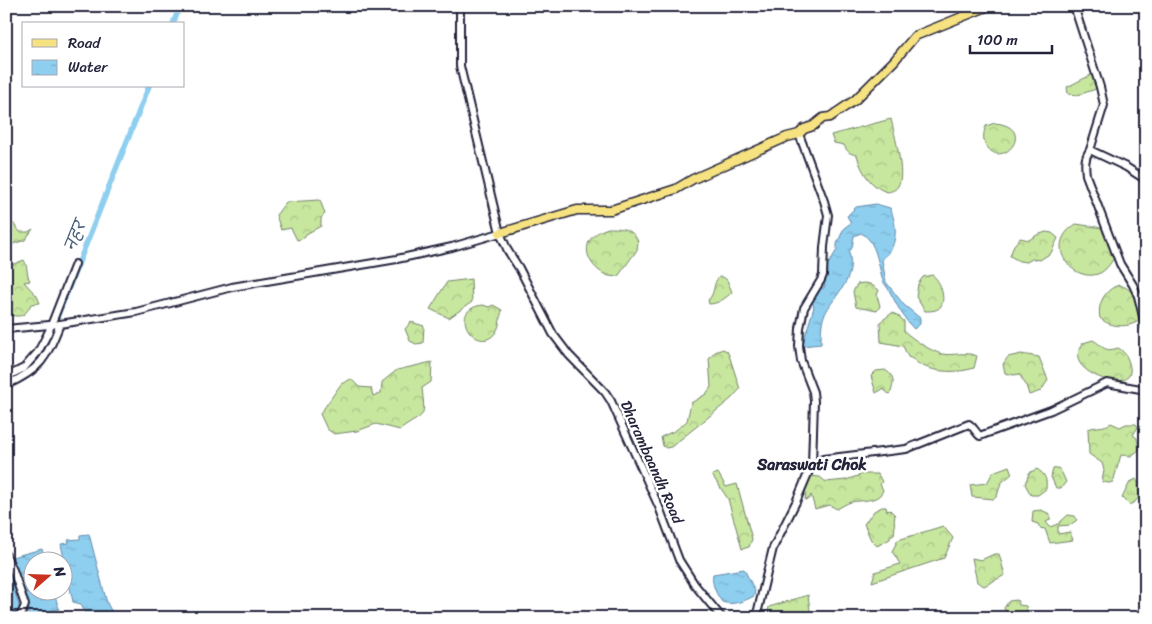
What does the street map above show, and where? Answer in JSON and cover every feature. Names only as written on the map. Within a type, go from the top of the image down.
[{"type":"main road","points":[[500,233],[576,210],[611,210],[676,189],[787,137],[800,134],[804,129],[813,126],[823,118],[830,117],[855,100],[915,36],[989,6]]},
{"type":"street","name":"Dharambaandh Road","points":[[460,6],[460,66],[500,233],[556,338],[611,401],[659,507],[679,560],[695,585],[722,618]]},
{"type":"street","points":[[1074,6],[1104,105],[1090,150],[1087,154],[1085,164],[1086,176],[1120,264],[1138,296],[1146,329]]},
{"type":"street","points":[[756,618],[771,553],[805,483],[812,464],[814,401],[813,392],[801,362],[799,346],[804,308],[822,280],[828,215],[800,134]]},
{"type":"street","points":[[1090,150],[1126,167],[1146,180]]},
{"type":"street","points":[[6,329],[57,324],[136,312],[232,287],[397,259],[452,247],[500,233]]},
{"type":"street","points":[[6,385],[29,374],[41,364],[48,352],[75,264]]},
{"type":"street","points":[[6,378],[24,368],[30,362],[57,324]]},
{"type":"street","points":[[812,464],[823,459],[906,449],[968,424],[973,426],[975,432],[980,436],[1051,410],[1107,383],[1146,390]]},
{"type":"street","points":[[6,555],[25,605],[21,615],[14,618]]},
{"type":"green space","points":[[1093,74],[1099,88],[1078,95],[1068,94],[1067,87]]},
{"type":"green space","points":[[891,119],[901,173],[897,187],[888,192],[872,183],[864,173],[857,155],[849,152],[844,145],[834,143],[831,135]]},
{"type":"green space","points":[[995,123],[1007,126],[1014,132],[1013,145],[1002,154],[995,153],[988,148],[984,140],[986,126]]},
{"type":"green space","points":[[320,200],[325,214],[321,218],[321,226],[306,234],[304,238],[297,240],[291,228],[281,230],[276,215],[286,202]]},
{"type":"green space","points":[[13,223],[20,232],[28,232],[33,229],[25,240],[10,245],[12,260],[6,265],[6,226]]},
{"type":"green space","points":[[1076,224],[1103,228],[1115,257],[1102,272],[1092,275],[1082,274],[1066,262],[1062,253],[1061,243],[1066,233]]},
{"type":"green space","points":[[608,228],[630,231],[638,242],[637,250],[619,275],[604,274],[591,261],[587,252],[588,243],[595,235]]},
{"type":"green space","points":[[1046,232],[1052,233],[1058,238],[1051,253],[1040,260],[1032,259],[1027,262],[1019,261],[1010,256],[1014,245],[1020,238],[1029,240]]},
{"type":"green space","points":[[24,260],[30,281],[24,282],[37,296],[40,303],[31,304],[23,315],[10,315],[7,307],[13,300],[6,289],[6,267]]},
{"type":"green space","points":[[932,275],[940,284],[943,298],[938,309],[925,311],[916,297],[918,284],[923,277]]},
{"type":"green space","points":[[719,277],[727,280],[732,292],[722,300],[709,304],[708,300]]},
{"type":"green space","points":[[471,279],[472,302],[449,318],[430,309],[447,282]]},
{"type":"green space","points":[[857,284],[870,284],[879,290],[877,295],[880,306],[877,311],[856,307],[853,292]]},
{"type":"green space","points":[[1119,285],[1130,290],[1135,298],[1140,320],[1136,323],[1120,326],[1109,324],[1100,318],[1099,313],[1103,298],[1110,290]]},
{"type":"green space","points":[[483,305],[489,307],[493,305],[502,310],[496,332],[489,338],[481,339],[474,336],[468,330],[465,322],[466,315],[472,308]]},
{"type":"green space","points":[[892,313],[904,321],[904,331],[932,350],[942,354],[969,354],[977,356],[974,368],[962,371],[934,370],[908,357],[903,346],[881,342],[880,322]]},
{"type":"green space","points":[[411,322],[424,326],[423,343],[416,344],[410,341],[405,329]]},
{"type":"green space","points":[[1093,340],[1106,349],[1118,348],[1124,352],[1129,363],[1130,374],[1125,379],[1116,381],[1095,375],[1085,369],[1079,362],[1078,354],[1083,343]]},
{"type":"green space","points":[[723,349],[729,355],[740,389],[731,399],[671,447],[666,448],[663,446],[661,437],[676,430],[687,421],[691,403],[706,394],[711,387],[709,359],[715,352]]},
{"type":"green space","points":[[1021,354],[1039,357],[1048,380],[1041,391],[1029,395],[1026,385],[1019,374],[1005,373],[1003,364],[1008,357]]},
{"type":"green space","points":[[432,362],[431,382],[422,388],[424,406],[422,415],[419,418],[400,430],[376,424],[357,431],[334,434],[327,429],[320,414],[341,384],[351,379],[359,387],[371,388],[373,396],[381,393],[382,382],[397,370]]},
{"type":"green space","points":[[885,370],[891,375],[893,380],[891,392],[889,394],[883,389],[876,393],[871,376],[876,371]]},
{"type":"green space","points":[[1111,423],[1120,427],[1126,424],[1136,424],[1138,427],[1133,435],[1137,438],[1139,450],[1131,456],[1121,455],[1113,482],[1109,483],[1102,482],[1104,470],[1102,463],[1089,454],[1088,429],[1106,426]]},
{"type":"green space","points":[[1009,466],[1012,474],[1001,483],[997,496],[994,499],[972,497],[970,485],[987,483],[993,472]]},
{"type":"green space","points":[[1058,468],[1066,482],[1061,488],[1056,488],[1051,477],[1053,469]]},
{"type":"green space","points":[[1037,469],[1045,478],[1046,489],[1038,495],[1031,495],[1025,484],[1029,473]]},
{"type":"green space","points":[[718,473],[726,487],[737,484],[752,539],[749,547],[742,549],[728,499],[712,475]]},
{"type":"green space","points":[[863,474],[878,474],[883,490],[878,497],[851,502],[837,509],[829,505],[815,509],[811,495],[809,499],[805,500],[806,493],[804,488],[809,476],[820,477],[826,482],[846,480]]},
{"type":"green space","points":[[1136,479],[1139,497],[1129,505],[1122,498],[1130,482]]},
{"type":"green space","points":[[886,507],[887,511],[890,510],[895,515],[895,531],[890,536],[890,539],[877,546],[871,540],[864,524],[874,511]]},
{"type":"green space","points":[[1041,510],[1050,514],[1050,520],[1046,522],[1050,527],[1058,524],[1068,515],[1075,516],[1077,520],[1070,525],[1058,526],[1058,534],[1070,532],[1073,540],[1050,543],[1045,529],[1032,522],[1033,511]]},
{"type":"green space","points":[[943,526],[953,538],[944,558],[872,582],[875,572],[900,564],[892,551],[898,540]]},
{"type":"green space","points":[[994,554],[999,554],[1005,575],[984,586],[977,582],[972,558],[981,560]]},
{"type":"green space","points":[[808,595],[811,618],[767,618],[769,607]]},
{"type":"green space","points":[[1017,600],[1019,605],[1026,606],[1027,613],[1031,618],[1015,618],[1014,612],[1005,611],[1004,608],[1009,601]]},
{"type":"water","points":[[876,204],[890,208],[895,224],[893,246],[882,260],[886,282],[904,305],[920,318],[920,324],[914,329],[904,317],[883,281],[874,248],[861,233],[854,236],[852,248],[849,252],[850,271],[844,286],[824,316],[821,344],[802,346],[814,307],[812,302],[821,288],[824,288],[827,266],[837,250],[837,244],[844,228],[851,223],[847,216],[856,207]]},
{"type":"water","points":[[89,534],[107,603],[114,616],[109,618],[87,618],[81,604],[73,602],[72,552],[63,552],[61,544],[69,543],[68,540],[80,539],[80,535]]},
{"type":"water","points":[[42,549],[43,552],[31,552]]},
{"type":"water","points":[[22,554],[22,592],[12,557]]},
{"type":"water","points":[[6,565],[20,609],[18,613],[6,618]]},
{"type":"water","points":[[744,569],[755,591],[754,596],[734,603],[722,602],[714,588],[713,574]]},
{"type":"water","points":[[25,602],[57,602],[59,609],[29,616]]},
{"type":"waterway","name":"नहर","points":[[174,22],[180,6]]},
{"type":"waterway","name":"नहर","points":[[24,370],[37,361],[48,340],[148,88]]},
{"type":"district","name":"Saraswati Chok","points":[[812,464]]}]
